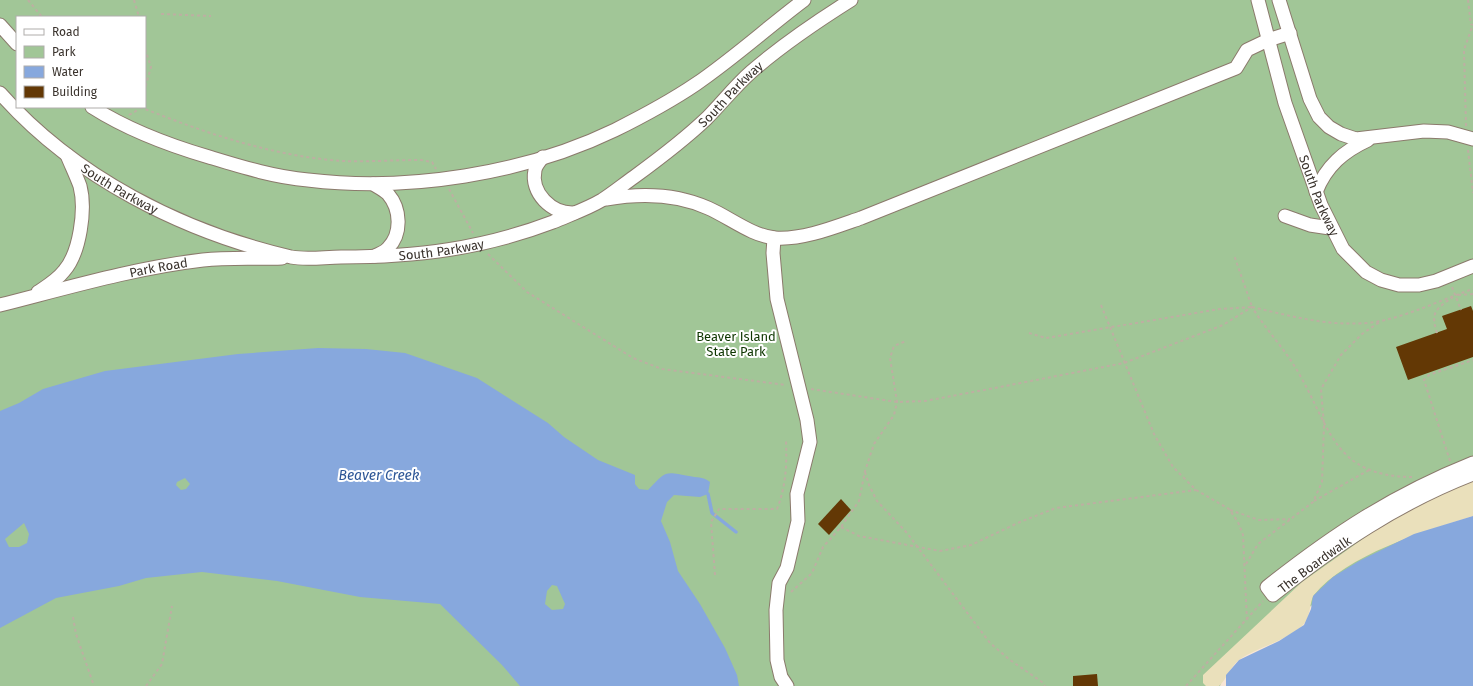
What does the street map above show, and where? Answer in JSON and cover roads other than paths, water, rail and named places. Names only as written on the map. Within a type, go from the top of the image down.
[{"type":"street","name":"South Parkway","points":[[94,108],[116,122],[174,147],[257,172],[308,180],[373,184],[444,179],[507,167],[543,157],[580,145],[614,130],[696,84],[804,0]]},
{"type":"street","name":"South Parkway","points":[[19,108],[33,128],[67,155],[105,181],[169,215],[212,234],[294,258],[374,257],[445,252],[528,231],[576,213],[602,200],[678,144],[750,73],[778,50],[851,0]]},
{"type":"street","name":"South Parkway","points":[[1258,0],[1285,103],[1330,228],[1343,249],[1355,263],[1366,272],[1380,280],[1400,285],[1419,285],[1473,266]]},
{"type":"street","points":[[1279,0],[1310,99],[1319,116],[1329,127],[1341,134],[1356,139],[1424,131],[1448,132],[1470,138]]},
{"type":"street","points":[[0,25],[16,43]]},
{"type":"street","points":[[602,200],[631,195],[672,197],[708,208],[746,228],[774,238],[814,233],[874,213],[1236,68],[1247,50],[1268,40],[1290,33]]},
{"type":"street","name":"South Parkway","points":[[0,93],[15,103]]},
{"type":"street","points":[[1316,192],[1320,181],[1340,157],[1352,147],[1376,137]]},
{"type":"street","name":"Park Road","points":[[25,298],[49,286],[65,270],[75,251],[80,230],[82,207],[80,187],[67,155]]},
{"type":"street","points":[[543,157],[534,171],[537,187],[541,196],[557,211],[564,213],[576,213]]},
{"type":"street","points":[[373,184],[387,193],[398,212],[398,228],[393,242],[388,249],[374,257]]},
{"type":"street","points":[[1285,216],[1310,225],[1330,228]]},
{"type":"street","points":[[774,238],[773,253],[777,299],[807,420],[810,442],[797,494],[798,521],[787,568],[779,583],[776,610],[777,660],[781,677],[787,686]]},
{"type":"street","name":"Park Road","points":[[0,305],[116,276],[197,261],[294,258]]},
{"type":"street","name":"The Boardwalk","points":[[1473,463],[1401,495],[1356,522],[1314,550],[1267,587],[1273,595],[1320,558],[1361,530],[1406,504],[1473,474]]},
{"type":"water","name":"Beaver Creek","points":[[318,348],[366,349],[405,353],[477,378],[548,423],[564,437],[598,460],[635,475],[635,484],[639,489],[648,490],[658,479],[670,473],[707,480],[710,482],[708,494],[700,497],[674,495],[667,502],[661,521],[670,542],[678,571],[700,604],[725,648],[737,675],[739,686],[520,686],[502,665],[440,604],[360,597],[277,581],[202,572],[146,578],[119,586],[56,598],[0,628],[0,411],[19,403],[43,389],[105,371],[238,354]],"holes":[[[185,478],[190,484],[186,489],[181,490],[176,485],[177,482]],[[24,523],[29,534],[27,543],[19,547],[9,547],[5,539]],[[552,585],[557,586],[565,604],[563,609],[552,610],[545,604],[547,591]]]},
{"type":"water","points":[[1473,516],[1473,686],[1226,686],[1226,675],[1239,660],[1279,641],[1304,625],[1311,609],[1313,596],[1333,577],[1359,561],[1414,534]]},
{"type":"waterway","points":[[708,494],[712,513],[736,532]]},
{"type":"park label","name":"Beaver Island State Park","points":[[736,344]]}]
